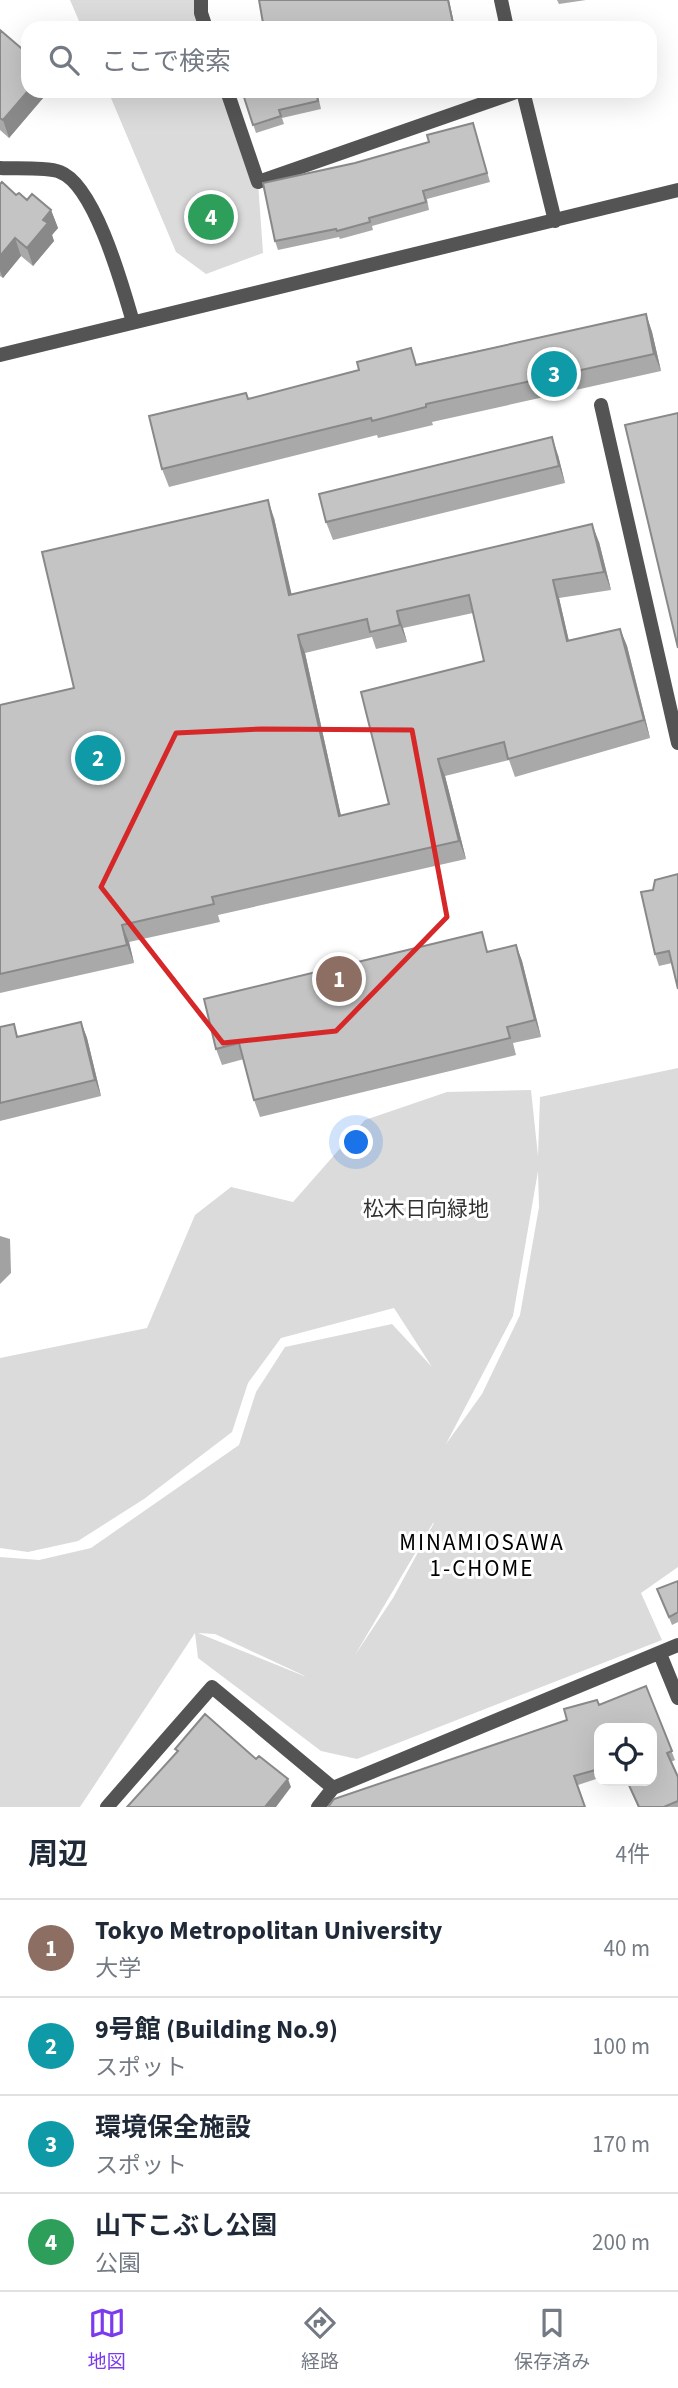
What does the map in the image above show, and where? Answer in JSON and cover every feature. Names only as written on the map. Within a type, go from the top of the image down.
[{"type":"street","points":[[201,0],[204,21]]},
{"type":"street","points":[[500,0],[505,21]]},
{"type":"street","points":[[230,98],[258,182],[501,98]]},
{"type":"street","points":[[523,98],[555,221]]},
{"type":"street","points":[[0,168],[60,172],[78,184],[108,240],[133,322]]},
{"type":"street","points":[[0,355],[678,190]]},
{"type":"street","points":[[601,405],[678,743]]},
{"type":"street","points":[[318,1807],[333,1788],[678,1645]]},
{"type":"street","points":[[660,1654],[678,1698]]},
{"type":"street","points":[[107,1807],[212,1687],[333,1788]]},
{"type":"highlighted area","points":[[262,729],[412,730],[447,917],[336,1031],[223,1043],[101,887],[176,733]]},
{"type":"green space","points":[[70,0],[201,0],[205,21],[79,21]]},
{"type":"green space","points":[[111,98],[229,98],[258,182],[263,253],[206,274],[176,252]]},
{"type":"green space","name":"松木日向緑地","points":[[678,1068],[678,1567],[641,1593],[662,1640],[357,1759],[321,1751],[198,1658],[195,1633],[80,1807],[0,1807],[0,1557],[39,1560],[91,1548],[239,1445],[256,1392],[285,1347],[392,1324],[432,1367],[394,1308],[281,1338],[248,1383],[232,1432],[144,1499],[78,1541],[28,1552],[0,1548],[0,1358],[147,1328],[195,1215],[231,1187],[293,1202],[365,1120],[447,1092],[531,1090],[538,1156],[540,1097]],"holes":[[[538,1171],[539,1207],[520,1315],[482,1394],[446,1444],[513,1316]],[[433,1523],[393,1598],[355,1655]],[[198,1633],[215,1634],[305,1676]]]},
{"type":"shaded area","points":[[0,1236],[10,1239],[11,1273],[0,1284]]},
{"type":"building","points":[[259,0],[448,0],[452,21],[263,21]]},
{"type":"building","points":[[0,30],[21,48],[22,98],[3,120],[0,118]]},
{"type":"building","points":[[244,98],[317,98],[318,101],[279,110],[281,116],[253,125]]},
{"type":"building","points":[[473,123],[487,173],[423,191],[426,202],[369,218],[370,222],[337,231],[336,229],[275,241],[263,183],[355,163],[429,142],[427,135]]},
{"type":"building","points":[[2,182],[16,195],[19,193],[27,200],[32,194],[51,210],[43,220],[48,223],[27,248],[15,238],[0,256],[0,184]]},
{"type":"building","points":[[646,314],[654,354],[426,404],[426,407],[372,421],[371,418],[162,469],[149,416],[246,393],[248,399],[359,370],[357,362],[411,348],[416,365]]},
{"type":"building","points":[[678,413],[678,648],[625,425]]},
{"type":"building","points":[[552,437],[559,466],[326,522],[319,494]]},
{"type":"building","points":[[268,500],[289,595],[592,524],[604,572],[553,580],[567,641],[620,629],[644,720],[508,759],[504,742],[438,759],[459,841],[212,897],[214,904],[122,925],[127,945],[0,974],[0,705],[74,688],[42,552]],"holes":[[[469,595],[484,661],[361,692],[389,804],[339,816],[298,635],[367,619],[370,632],[400,625],[397,611]]]},
{"type":"building","points":[[678,874],[678,989],[669,951],[655,954],[641,892],[653,890],[655,880]]},
{"type":"building","points":[[482,932],[487,952],[516,945],[535,1020],[507,1027],[510,1038],[254,1100],[239,1043],[216,1049],[204,999]]},
{"type":"building","points":[[81,1022],[95,1080],[0,1103],[0,1027],[14,1024],[17,1037]]},
{"type":"building","points":[[678,1581],[678,1612],[669,1617],[657,1589]]},
{"type":"building","points":[[646,1686],[672,1751],[667,1753],[678,1777],[678,1801],[664,1807],[639,1807],[629,1786],[657,1786],[657,1723],[594,1723],[594,1770],[574,1776],[585,1807],[328,1807],[334,1799],[567,1720],[564,1709],[597,1700],[599,1705]]},
{"type":"building","points":[[205,1714],[256,1759],[259,1756],[288,1779],[265,1807],[127,1807],[178,1751],[175,1749]]},
{"type":"place","name":"山下こぶし公園","points":[[211,217]]},
{"type":"place","name":"環境保全施設","points":[[554,374]]},
{"type":"place","name":"9号館 (Building No.9)","points":[[98,758]]},
{"type":"place","name":"Tokyo Metropolitan University","points":[[339,979]]},
{"type":"district","name":"MINAMIOSAWA 1-CHOME","points":[[482,1555]]}]
